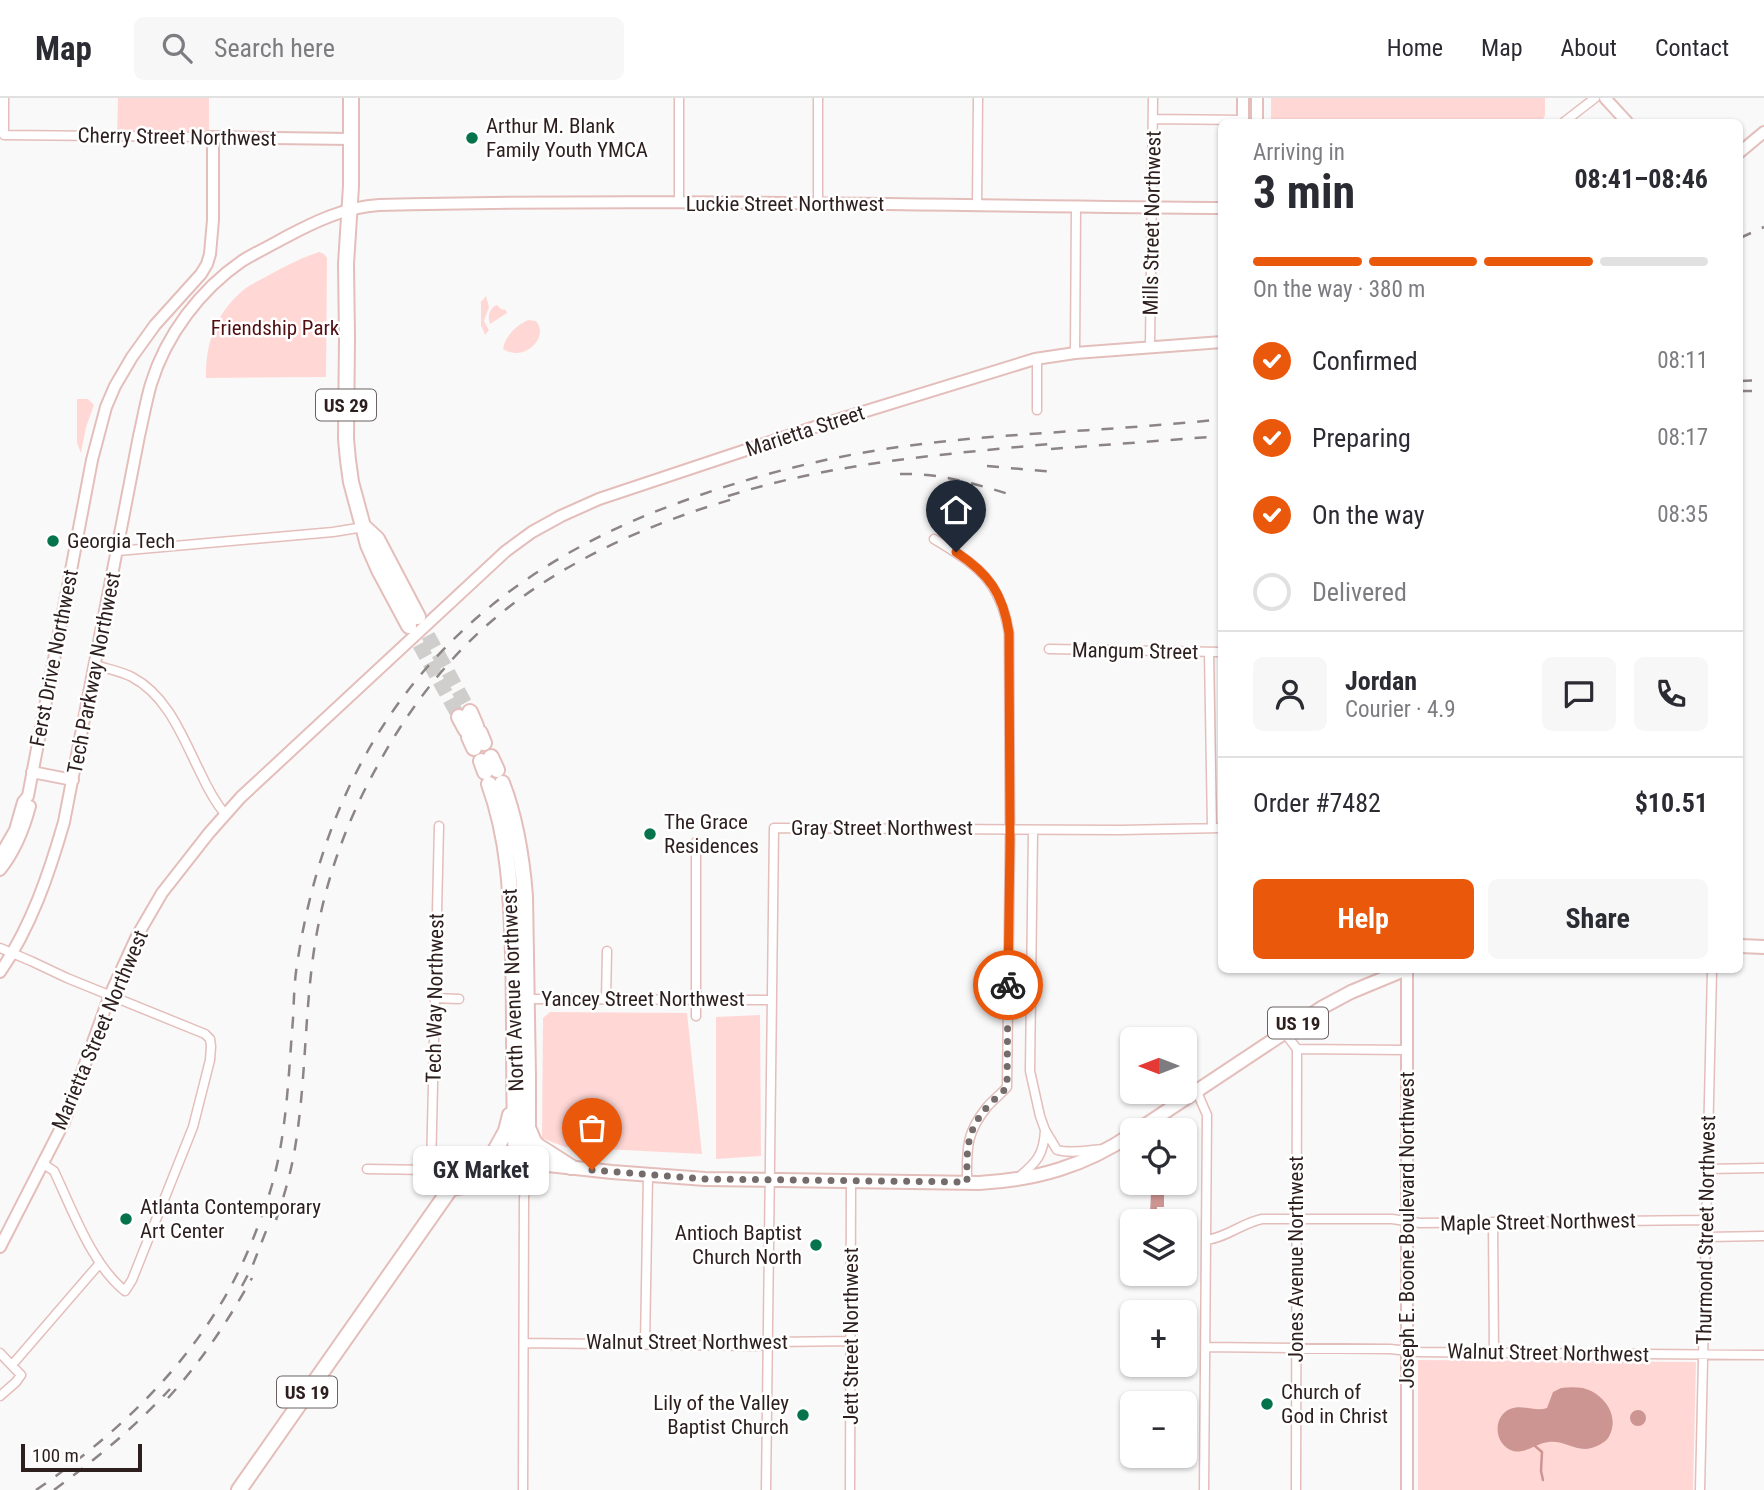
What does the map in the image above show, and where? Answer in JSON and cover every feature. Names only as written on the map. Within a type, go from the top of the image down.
[{"type":"highway","name":"US 29","points":[[351,98],[351,187],[346,264],[346,439],[351,482],[368,545],[379,570],[419,622]]},
{"type":"highway","name":"North Avenue Northwest","points":[[491,771],[515,828],[523,872],[516,1094],[525,1164]]},
{"type":"highway","name":"North Avenue Northwest","points":[[520,999],[528,1127],[525,1164]]},
{"type":"highway","points":[[491,1158],[506,1131],[516,1094]]},
{"type":"highway","points":[[528,1127],[538,1146],[571,1167]]},
{"type":"highway","points":[[450,1188],[461,1172],[491,1158],[525,1164]]},
{"type":"highway","points":[[450,1188],[469,1185],[525,1164]]},
{"type":"highway","name":"US 19","points":[[239,1490],[450,1188]]},
{"type":"main road","points":[[1743,946],[1764,947]]},
{"type":"main road","name":"US 19","points":[[1197,1092],[1337,999],[1398,973]]},
{"type":"main road","name":"US 19","points":[[1157,1118],[1178,1104]]},
{"type":"main road","points":[[525,1164],[705,1179],[967,1182],[1014,1180],[1049,1174],[1093,1157],[1120,1141]]},
{"type":"street","name":"Cherry Street Northwest","points":[[4,98],[4,135],[351,139]]},
{"type":"street","points":[[679,98],[679,203]]},
{"type":"street","points":[[818,98],[818,204]]},
{"type":"street","points":[[977,206],[978,98]]},
{"type":"street","name":"Mills Street Northwest","points":[[1150,348],[1153,98]]},
{"type":"street","points":[[1243,98],[1243,119]]},
{"type":"street","points":[[1257,98],[1257,119]]},
{"type":"street","points":[[1568,119],[1595,98]]},
{"type":"street","points":[[1605,98],[1624,119]]},
{"type":"street","points":[[1153,119],[1218,120]]},
{"type":"street","points":[[1743,150],[1764,132]]},
{"type":"street","name":"Ferst Drive Northwest","points":[[0,870],[22,832],[30,804],[28,796],[32,772],[92,460],[106,407],[132,357],[155,325],[201,274],[211,254],[213,144],[209,137]]},
{"type":"street","name":"Luckie Street Northwest","points":[[348,209],[379,205],[492,203],[1218,208]]},
{"type":"street","points":[[1075,353],[1076,207]]},
{"type":"street","name":"Tech Parkway Northwest","points":[[0,972],[40,894],[64,822],[139,436],[151,383],[163,354],[192,307],[206,291],[242,262],[300,229],[348,209]]},
{"type":"street","name":"Marietta Street","points":[[419,622],[532,532],[580,507],[824,424],[1037,359],[1075,353],[1218,342]]},
{"type":"street","points":[[1037,359],[1037,410]]},
{"type":"street","points":[[118,551],[364,527]]},
{"type":"street","points":[[934,539],[978,569],[999,596],[1006,613],[1009,633],[1007,1087],[988,1106],[968,1138],[967,1182]]},
{"type":"street","name":"Marietta Street Northwest","points":[[0,1247],[64,1122],[110,996],[152,908],[225,814],[419,622]]},
{"type":"street","name":"Mangum Street","points":[[1049,649],[1218,652]]},
{"type":"street","points":[[1209,652],[1217,828]]},
{"type":"street","points":[[96,665],[134,678],[162,703],[173,719],[214,800],[225,814]]},
{"type":"street","points":[[32,772],[73,780]]},
{"type":"street","name":"Ferst Drive Northwest","points":[[0,856],[15,830],[23,802],[28,796]]},
{"type":"street","name":"Tech Way Northwest","points":[[431,1170],[439,826]]},
{"type":"street","name":"Gray Street Northwest","points":[[772,1000],[774,828],[1217,828]]},
{"type":"street","points":[[1033,830],[1030,1072],[1040,1116],[1045,1130],[1059,1151],[1108,1148]]},
{"type":"street","points":[[696,842],[696,1016]]},
{"type":"street","points":[[0,948],[66,978],[205,1034],[210,1039],[210,1059],[186,1149],[125,1291],[100,1263],[54,1171],[42,1163]]},
{"type":"street","points":[[606,999],[607,951]]},
{"type":"street","name":"Joseph E. Boone Boulevard Northwest","points":[[1405,973],[1407,1490]]},
{"type":"street","name":"Thurmond Street Northwest","points":[[1700,1490],[1712,973]]},
{"type":"street","points":[[434,998],[459,999]]},
{"type":"street","name":"Yancey Street Northwest","points":[[520,999],[772,1000]]},
{"type":"street","points":[[766,1490],[772,1000]]},
{"type":"street","points":[[1284,1032],[1297,1049],[1407,1050]]},
{"type":"street","name":"Jones Avenue Northwest","points":[[1296,1490],[1297,1049]]},
{"type":"street","points":[[1197,1092],[1207,1115],[1204,1490]]},
{"type":"street","points":[[1014,1180],[1038,1159],[1043,1150],[1045,1130]]},
{"type":"street","name":"North Avenue Northwest","points":[[523,1490],[525,1164]]},
{"type":"street","points":[[1707,1169],[1764,1168]]},
{"type":"street","points":[[367,1169],[431,1170],[450,1188]]},
{"type":"street","points":[[645,1344],[648,1175]]},
{"type":"street","name":"Jett Street Northwest","points":[[850,1490],[851,1181]]},
{"type":"street","name":"Maple Street Northwest","points":[[1206,1241],[1262,1219],[1392,1219],[1420,1223],[1706,1220]]},
{"type":"street","points":[[1493,1222],[1494,1353]]},
{"type":"street","points":[[1706,1237],[1764,1236]]},
{"type":"street","points":[[12,1365],[100,1263]]},
{"type":"street","name":"Walnut Street Northwest","points":[[524,1343],[758,1346],[775,1342],[851,1341]]},
{"type":"street","name":"Walnut Street Northwest","points":[[1205,1347],[1494,1353],[1764,1354]]},
{"type":"street","points":[[0,1353],[21,1375],[0,1396]]},
{"type":"green space","points":[[118,98],[209,98],[209,137],[117,136]]},
{"type":"green space","points":[[1271,98],[1545,98],[1543,119],[1271,119]]},
{"type":"green space","name":"Friendship Park","points":[[319,252],[327,258],[326,377],[206,378],[211,340],[227,306],[249,286]]},
{"type":"green space","points":[[486,296],[489,307],[484,321],[489,330],[485,335],[481,327],[480,303]]},
{"type":"green space","points":[[497,305],[507,313],[490,324],[490,313]]},
{"type":"green space","points":[[528,320],[536,321],[539,327],[540,334],[533,346],[519,353],[503,349],[512,332]]},
{"type":"green space","points":[[77,399],[88,399],[94,405],[81,453],[77,443]]},
{"type":"green space","points":[[550,1012],[687,1013],[702,1154],[565,1147],[542,1138],[543,1018]]},
{"type":"green space","points":[[760,1015],[761,1156],[716,1159],[716,1017]]},
{"type":"green space","points":[[1418,1360],[1696,1362],[1693,1490],[1418,1490]]},
{"type":"shaded area","points":[[1151,1195],[1164,1195],[1164,1207],[1150,1209]]},
{"type":"shaded area","points":[[1561,1388],[1583,1388],[1596,1394],[1607,1404],[1613,1425],[1607,1439],[1593,1448],[1586,1449],[1556,1442],[1544,1443],[1522,1451],[1507,1448],[1498,1431],[1500,1418],[1504,1413],[1515,1408],[1547,1408],[1553,1392]]},
{"type":"shaded area","points":[[1635,1410],[1641,1410],[1646,1418],[1644,1424],[1635,1426],[1630,1421],[1630,1415]]},
{"type":"waterway","points":[[1535,1446],[1542,1452],[1543,1480]]},
{"type":"tunnel","points":[[418,617],[470,712]]},
{"type":"tunnel","points":[[409,626],[459,717]]},
{"type":"railway","points":[[1743,237],[1764,227]]},
{"type":"railway","points":[[1743,381],[1764,380]]},
{"type":"railway","points":[[1743,391],[1764,391]]},
{"type":"railway","points":[[36,1490],[87,1453],[157,1388],[197,1339],[238,1272],[263,1213],[279,1154],[288,1087],[297,965],[314,882],[340,807],[375,739],[418,677],[471,623],[531,576],[600,536],[678,503],[777,472],[853,454],[922,444],[1218,419]]},
{"type":"railway","points":[[1051,449],[1218,436]]},
{"type":"railway","points":[[728,496],[768,484],[850,467],[1059,443]]},
{"type":"railway","points":[[987,466],[1054,472]]},
{"type":"railway","points":[[900,474],[944,477],[1015,496]]},
{"type":"railway","points":[[276,1220],[295,1148],[313,959],[322,910],[349,824],[368,783],[397,732],[417,702],[463,648],[523,597],[556,575],[628,537],[740,497]]},
{"type":"railway","points":[[242,1286],[275,1208]]},
{"type":"railway","points":[[168,1398],[213,1341],[252,1278]]},
{"type":"railway","points":[[54,1490],[115,1442],[170,1389]]},
{"type":"way so far","points":[[592,1170],[705,1179],[967,1182],[968,1138],[988,1106],[1007,1087],[1008,985]]},
{"type":"place","name":"Arthur M. Blank Family Youth YMCA","points":[[472,138]]},
{"type":"place","name":"Georgia Tech","points":[[53,541]]},
{"type":"place","name":"The Grace Residences","points":[[650,834]]},
{"type":"place","name":"GX Market","points":[[592,1170]]},
{"type":"place","name":"Atlanta Contemporary Art Center","points":[[126,1219]]},
{"type":"place","name":"Antioch Baptist Church North","points":[[816,1245]]},
{"type":"place","name":"Church of God in Christ","points":[[1267,1404]]},
{"type":"place","name":"Lily of the Valley Baptist Church","points":[[803,1415]]},
{"type":"route","points":[[956,552],[991,583],[1006,613],[1009,633],[1008,985]]}]
